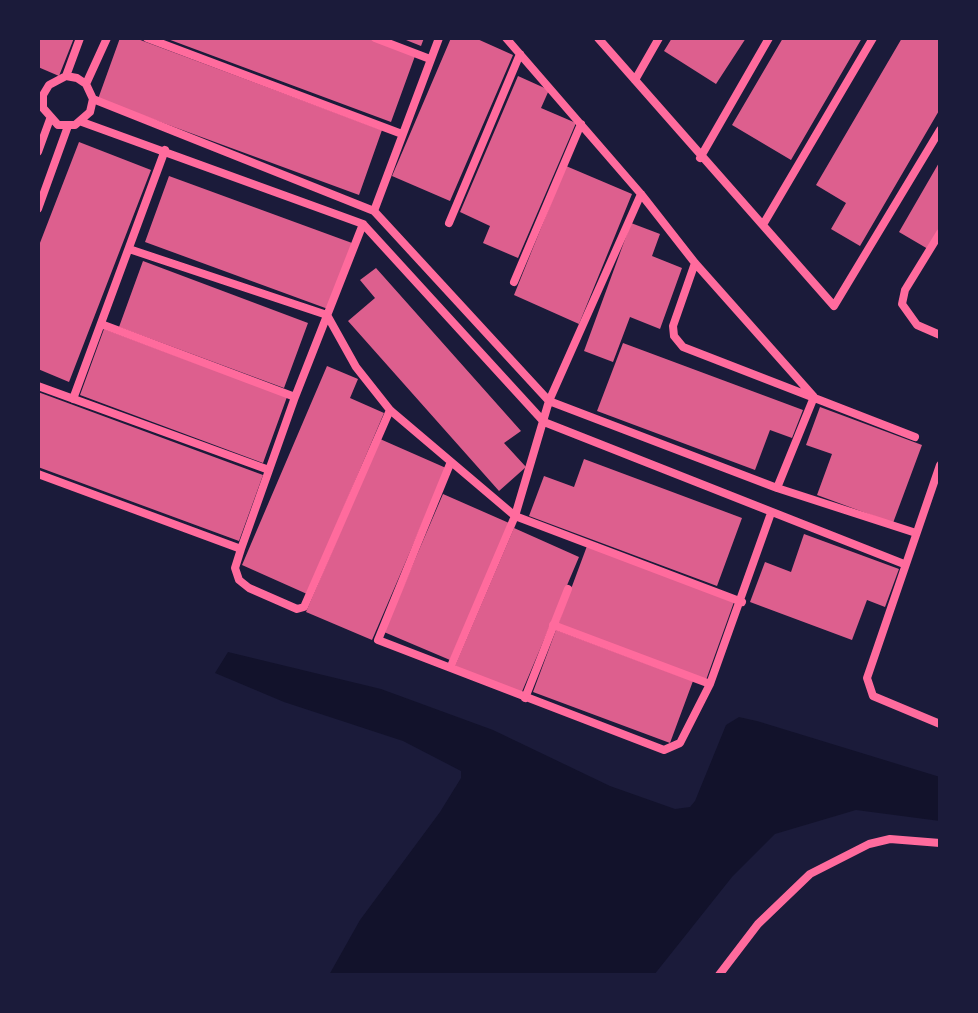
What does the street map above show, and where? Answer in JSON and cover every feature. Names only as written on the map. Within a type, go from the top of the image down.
[{"type":"street","points":[[80,38],[66,76],[49,85],[43,95],[41,107],[50,119],[68,126],[82,122],[363,224],[544,422],[904,564]]},
{"type":"street","points":[[86,84],[107,38]]},
{"type":"street","points":[[147,38],[402,134]]},
{"type":"street","points":[[375,38],[430,59]]},
{"type":"street","points":[[374,211],[439,38]]},
{"type":"street","points":[[506,38],[641,194],[695,263],[814,397]]},
{"type":"street","points":[[598,38],[700,158],[764,223],[834,306],[940,130]]},
{"type":"street","points":[[635,80],[659,38]]},
{"type":"street","points":[[700,158],[769,38]]},
{"type":"street","points":[[764,223],[873,38]]},
{"type":"street","points":[[449,223],[520,54]]},
{"type":"street","points":[[66,76],[86,84],[93,99],[90,112],[82,122]]},
{"type":"street","points":[[38,79],[49,85]]},
{"type":"street","points":[[93,99],[374,211],[549,401],[777,488],[916,533]]},
{"type":"street","points":[[38,152],[50,119]]},
{"type":"street","points":[[514,282],[581,124]]},
{"type":"street","points":[[38,209],[68,126]]},
{"type":"street","points":[[73,399],[165,150]]},
{"type":"street","points":[[451,666],[515,516],[549,401],[641,194]]},
{"type":"street","points":[[363,224],[295,397],[241,549],[235,568],[239,580],[249,588],[297,609],[304,607],[390,410]]},
{"type":"street","points":[[940,233],[905,290],[902,304],[917,325],[940,335]]},
{"type":"street","points":[[129,249],[327,315],[356,367],[390,410],[515,516],[742,602]]},
{"type":"street","points":[[695,263],[673,326],[674,336],[683,347],[915,437]]},
{"type":"street","points":[[101,324],[295,397]]},
{"type":"street","points":[[38,386],[269,470]]},
{"type":"street","points":[[777,488],[814,397]]},
{"type":"street","points":[[450,464],[376,638],[664,750],[680,743],[710,684],[742,602],[771,513]]},
{"type":"street","points":[[940,465],[868,672],[868,685],[873,696],[940,724]]},
{"type":"street","points":[[38,474],[241,549]]},
{"type":"street","points":[[525,698],[568,589]]},
{"type":"street","points":[[553,625],[710,684]]},
{"type":"street","points":[[719,975],[758,924],[810,874],[879,841],[926,839],[940,843]]},
{"type":"shaded area","points":[[228,652],[381,689],[493,730],[610,786],[675,809],[690,807],[695,801],[726,725],[739,717],[757,721],[940,777],[940,821],[856,810],[775,834],[732,877],[654,975],[329,975],[360,920],[440,812],[461,778],[461,771],[403,741],[284,702],[215,673]]},
{"type":"building","points":[[38,38],[74,38],[59,76],[38,67]]},
{"type":"building","points":[[120,38],[135,38],[382,130],[359,195],[98,99]]},
{"type":"building","points":[[165,38],[367,38],[415,56],[391,122]]},
{"type":"building","points":[[401,38],[424,38],[421,46]]},
{"type":"building","points":[[451,38],[475,38],[513,55],[450,201],[392,176]]},
{"type":"building","points":[[672,38],[746,38],[716,84],[664,51]]},
{"type":"building","points":[[783,38],[862,38],[791,160],[732,125]]},
{"type":"building","points":[[902,38],[940,38],[940,109],[860,246],[831,229],[846,203],[816,185]]},
{"type":"building","points":[[518,76],[549,90],[541,108],[576,123],[518,258],[483,243],[490,226],[460,212]]},
{"type":"building","points":[[79,142],[151,170],[69,382],[38,369],[38,248]]},
{"type":"building","points":[[940,161],[940,229],[928,249],[899,232]]},
{"type":"building","points":[[566,166],[632,194],[579,324],[514,295]]},
{"type":"building","points":[[169,176],[352,243],[328,309],[145,242]]},
{"type":"building","points":[[631,223],[660,234],[652,256],[682,268],[660,329],[630,317],[613,362],[584,351]]},
{"type":"building","points":[[143,261],[308,323],[284,388],[119,327]]},
{"type":"building","points":[[376,268],[521,431],[504,443],[526,467],[499,491],[348,321],[375,298],[360,280]]},
{"type":"building","points":[[104,329],[287,397],[263,463],[80,395]]},
{"type":"building","points":[[623,343],[803,410],[792,438],[770,430],[755,470],[597,411]]},
{"type":"building","points":[[327,366],[358,379],[350,398],[384,413],[307,594],[242,565]]},
{"type":"building","points":[[38,392],[263,475],[239,541],[38,467]]},
{"type":"building","points":[[820,407],[922,445],[893,523],[817,495],[832,454],[806,445]]},
{"type":"building","points":[[380,439],[446,468],[372,640],[306,612]]},
{"type":"building","points":[[584,459],[742,518],[717,586],[529,516],[544,476],[574,487]]},
{"type":"building","points":[[443,494],[509,523],[450,660],[384,632]]},
{"type":"building","points":[[514,528],[579,557],[521,694],[455,666]]},
{"type":"building","points":[[804,534],[899,569],[885,607],[867,600],[852,640],[750,602],[765,562],[791,572]]},
{"type":"building","points":[[587,546],[734,602],[706,680],[558,624]]},
{"type":"building","points":[[556,630],[693,681],[670,743],[533,692]]}]
